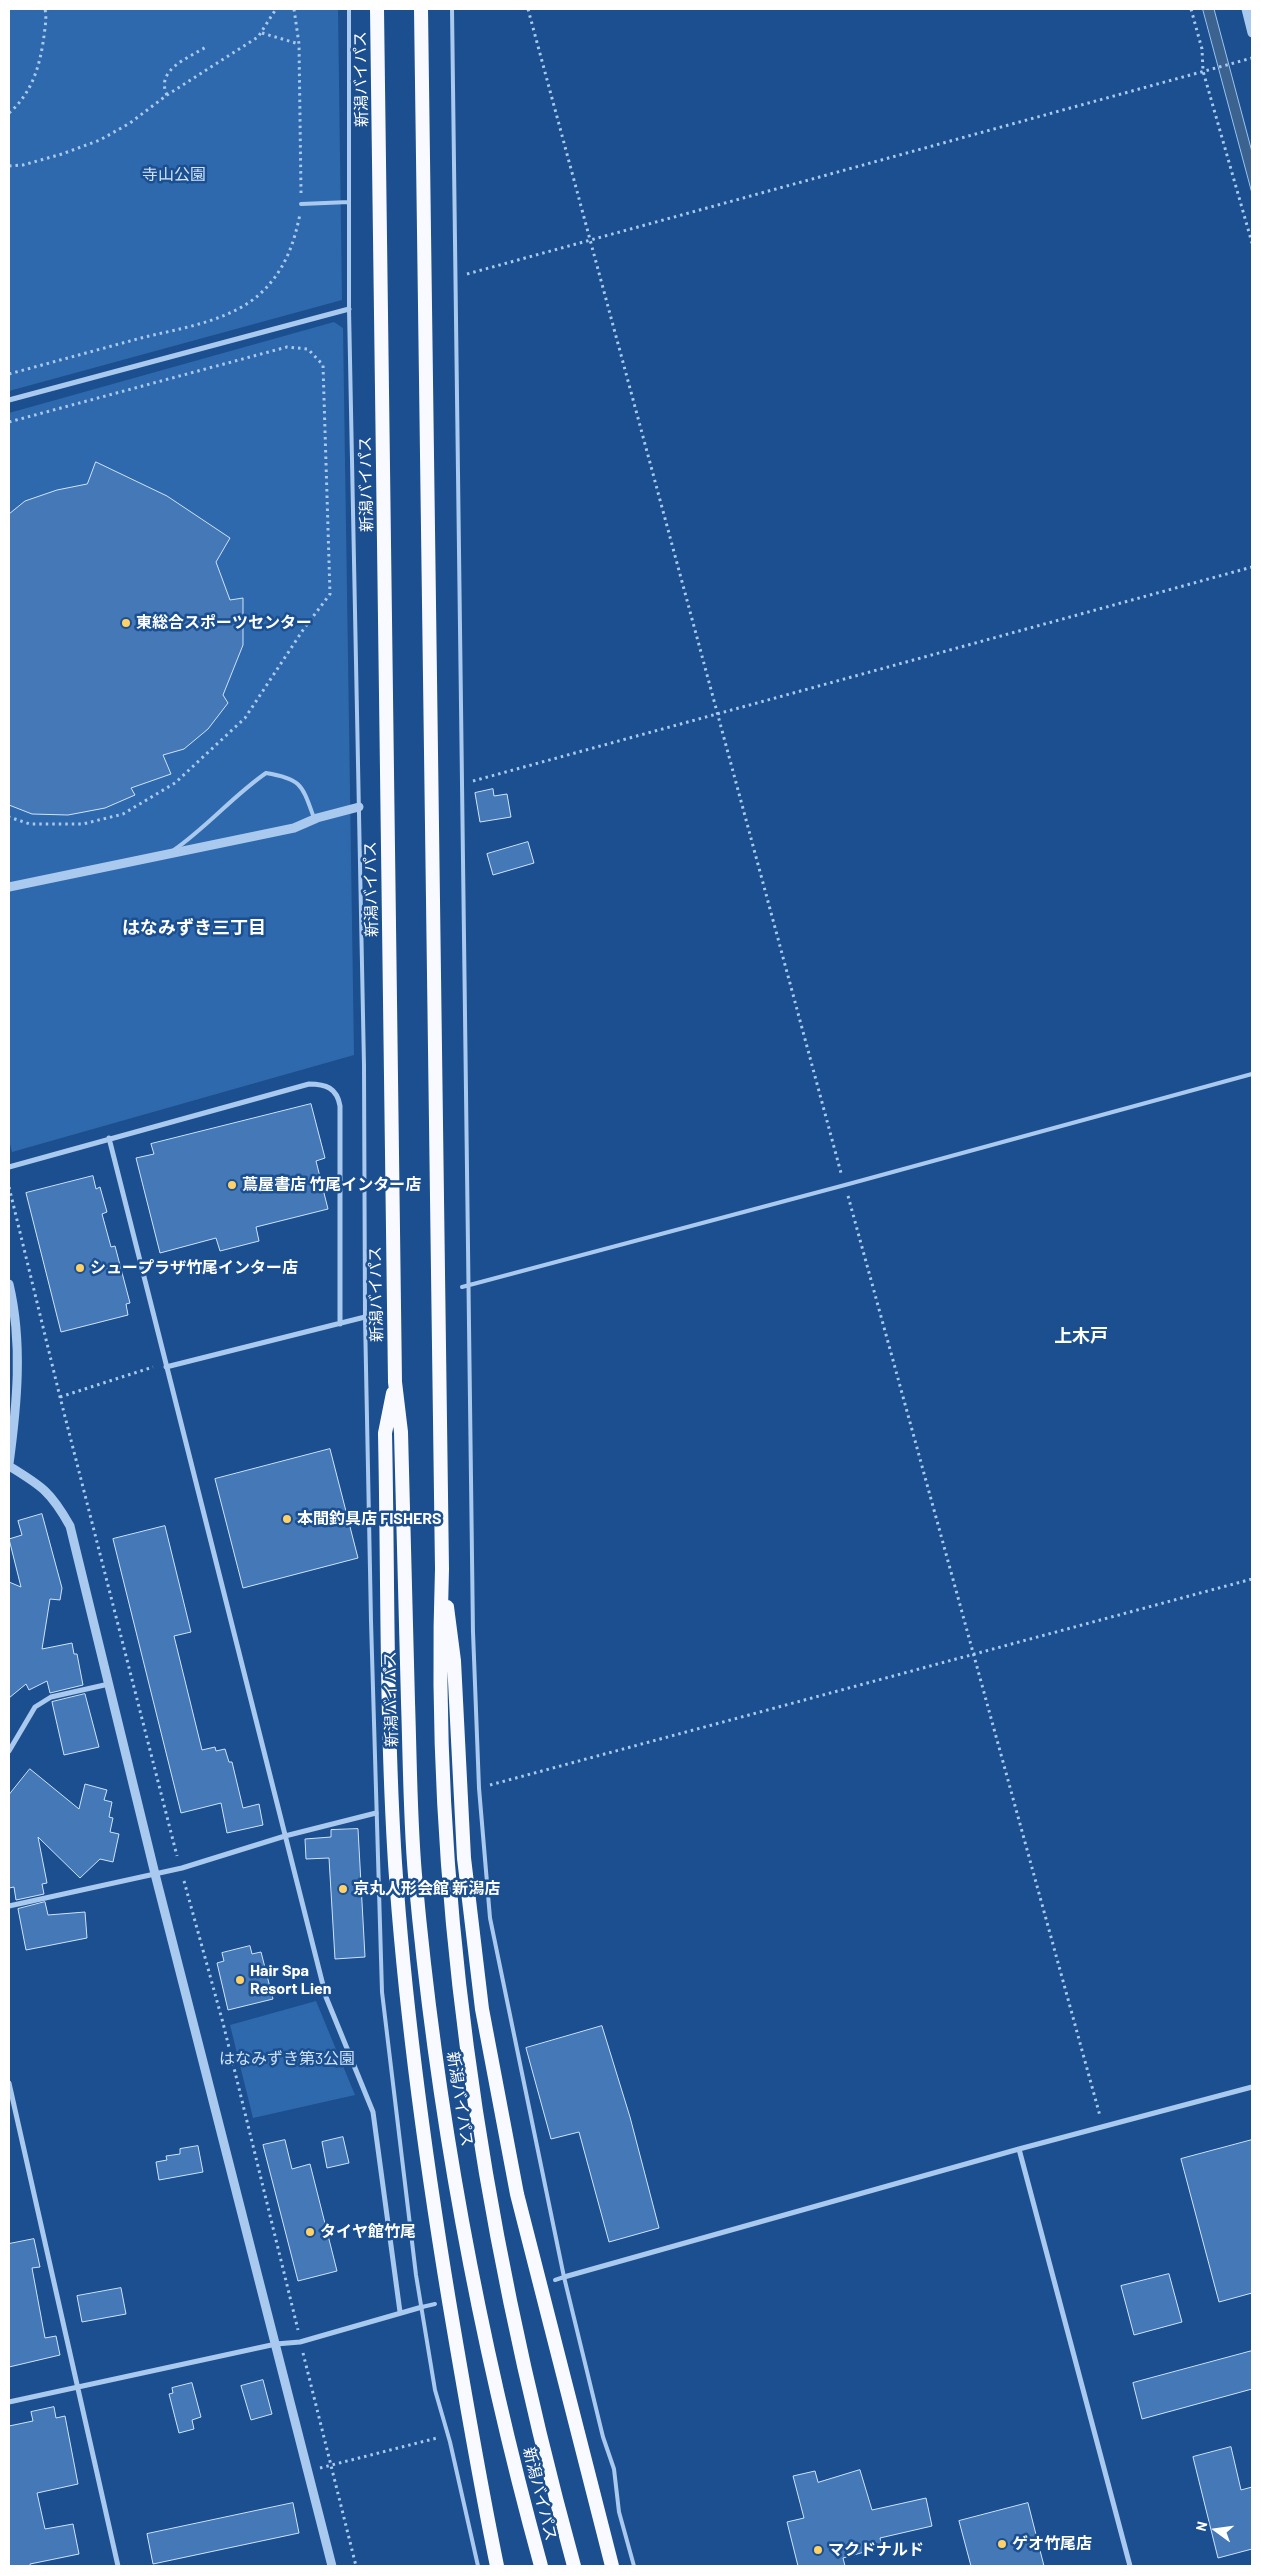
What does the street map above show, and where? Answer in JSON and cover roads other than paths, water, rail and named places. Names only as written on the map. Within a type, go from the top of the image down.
[{"type":"highway","name":"新潟バイパス","points":[[377,9],[395,1382],[402,1432],[415,1873],[438,2068],[466,2235],[485,2336],[522,2497],[541,2566]]},
{"type":"highway","name":"新潟バイパス","points":[[422,9],[442,1569],[438,1662],[447,1869],[460,1991],[481,2149],[498,2242],[554,2494],[574,2566]]},
{"type":"highway","points":[[395,1382],[385,1433],[395,1862],[410,2032],[434,2211],[479,2478],[497,2566]]},
{"type":"highway","points":[[442,1569],[454,1661],[464,1858],[482,2009],[517,2194],[612,2566]]},
{"type":"street","points":[[1246,9],[1252,33]]},
{"type":"street","points":[[9,400],[349,309]]},
{"type":"street","points":[[9,887],[294,828],[314,819],[359,807]]},
{"type":"street","points":[[9,1167],[309,1084],[321,1084],[329,1087],[338,1095],[340,1106],[340,1324]]},
{"type":"street","points":[[110,1138],[166,1367],[330,2010],[373,2112],[400,2312]]},
{"type":"street","points":[[9,1284],[16,1336],[18,1377],[16,1415],[9,1465],[38,1484],[55,1500],[70,1526],[156,1874],[332,2566]]},
{"type":"street","points":[[166,1367],[366,1317]]},
{"type":"street","points":[[9,1751],[35,1707],[50,1697],[109,1684]]},
{"type":"street","points":[[9,1906],[182,1868],[285,1836],[376,1813]]},
{"type":"street","points":[[9,2083],[118,2566]]},
{"type":"street","points":[[564,2277],[1019,2149],[1252,2087]]},
{"type":"street","points":[[1019,2149],[1130,2566]]},
{"type":"street","points":[[9,2402],[276,2344],[300,2342],[400,2312],[422,2308]]},
{"type":"lane","points":[[348,9],[349,309],[359,807],[366,1317],[376,1813],[382,1992],[398,2134],[435,2390],[448,2435],[478,2566]]},
{"type":"lane","points":[[452,9],[454,277],[470,1284],[473,1632],[479,1788],[490,1918],[564,2277],[603,2437],[614,2469],[619,2512],[634,2566]]},
{"type":"lane","points":[[301,204],[349,202]]},
{"type":"lane","points":[[166,855],[201,831],[251,783],[266,772],[289,776],[298,782],[314,819]]},
{"type":"lane","points":[[462,1287],[845,1186],[1252,1074]]},
{"type":"lane","points":[[366,1317],[376,1314]]},
{"type":"lane","points":[[554,2280],[564,2277]]},
{"type":"lane","points":[[422,2308],[435,2304]]},
{"type":"place","name":"東総合スポーツセンター","points":[[126,623]]},
{"type":"place","name":"蔦屋書店 竹尾インター店","points":[[232,1185]]},
{"type":"place","name":"シュープラザ竹尾インター店","points":[[80,1268]]},
{"type":"place","name":"本間釣具店 FISHERS","points":[[287,1519]]},
{"type":"place","name":"京丸人形会館 新潟店","points":[[343,1889]]},
{"type":"place","name":"Hair Spa Resort Lien","points":[[240,1980]]},
{"type":"place","name":"タイヤ館竹尾","points":[[310,2232]]},
{"type":"place","name":"ゲオ竹尾店","points":[[1002,2544]]},
{"type":"place","name":"マクドナルド","points":[[818,2550]]},
{"type":"district","name":"はなみずき三丁目","points":[[194,928]]},
{"type":"district","name":"上木戸","points":[[1081,1336]]},
{"type":"park label","name":"寺山公園","points":[[174,175]]},
{"type":"park label","name":"はなみずき第3公園","points":[[287,2059]]}]
